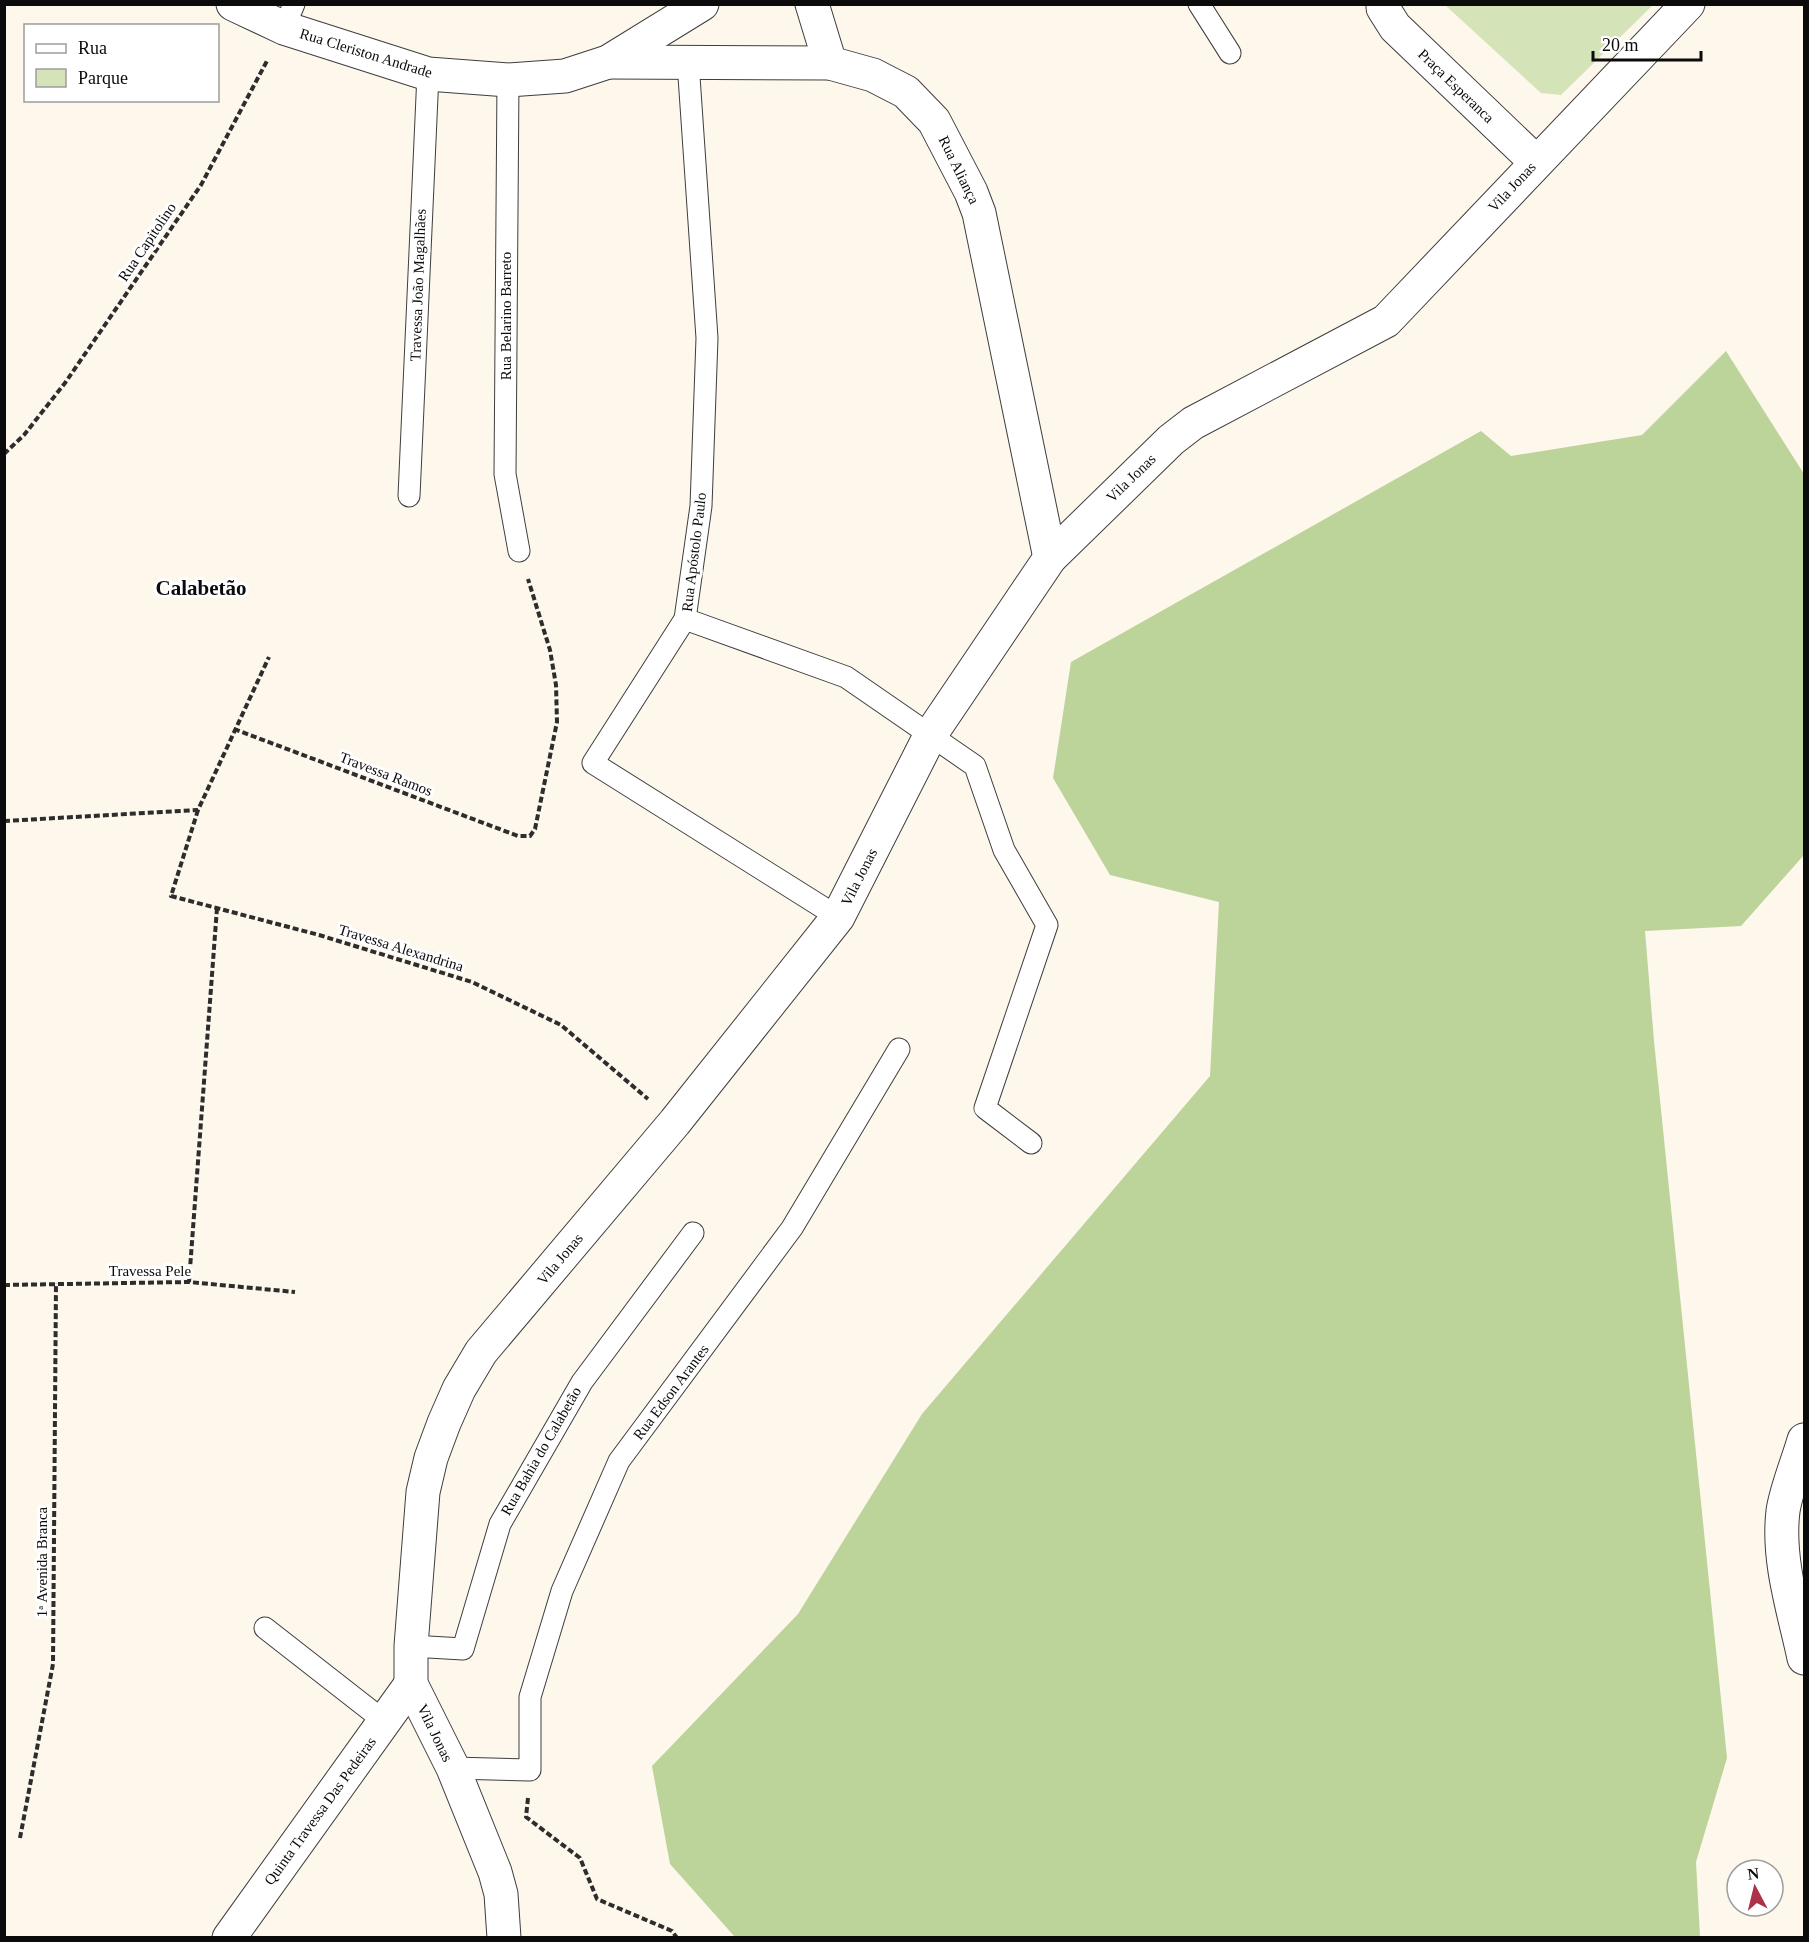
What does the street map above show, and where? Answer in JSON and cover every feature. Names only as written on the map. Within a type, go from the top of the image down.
[{"type":"street","name":"Rua Cleriston Andrade","points":[[233,4],[289,16],[428,74],[508,80],[564,76],[609,62],[702,4]]},
{"type":"street","points":[[812,4],[830,63]]},
{"type":"street","name":"Praça Esperanca","points":[[1383,4],[1383,8],[1395,27],[1536,162]]},
{"type":"street","name":"Vila Jonas","points":[[504,1938],[501,1894],[495,1872],[453,1768],[411,1684],[411,1646],[423,1492],[431,1458],[459,1389],[482,1353],[675,1122],[838,917],[931,734],[1050,558],[1171,440],[1193,423],[1386,321],[1688,4]]},
{"type":"street","name":"Rua Aliança","points":[[609,62],[830,63],[873,75],[906,92],[934,121],[971,192],[979,213],[1050,558]]},
{"type":"street","points":[[1804,1440],[1784,1510],[1783,1548],[1804,1658]]},
{"type":"street","name":"Quinta Travessa Das Pedeiras","points":[[230,1938],[411,1684]]},
{"type":"lane","points":[[1199,4],[1230,53]]},
{"type":"lane","name":"Rua Apóstolo Paulo","points":[[688,62],[707,338],[701,506],[685,619],[593,763],[838,917]]},
{"type":"lane","name":"Travessa João Magalhães","points":[[410,496],[428,74]]},
{"type":"lane","name":"Rua Belarino Barreto","points":[[508,80],[505,474],[519,551]]},
{"type":"lane","points":[[685,619],[846,677],[975,766],[1004,850],[1047,925],[985,1108],[1031,1143]]},
{"type":"lane","name":"Rua Edson Arantes","points":[[530,1770],[530,1697],[562,1591],[619,1461],[792,1228],[899,1049]]},
{"type":"lane","name":"Rua Bahia do Calabetão","points":[[411,1646],[463,1649],[500,1524],[582,1382],[693,1233]]},
{"type":"lane","points":[[266,1628],[384,1721]]},
{"type":"lane","points":[[453,1768],[530,1770]]},
{"type":"path","name":"Rua Capitolino","points":[[4,454],[24,435],[65,383],[201,185],[289,16]]},
{"type":"path","name":"Travessa Ramos","points":[[234,729],[518,836],[534,834],[557,722],[556,685],[550,650],[519,551]]},
{"type":"path","points":[[4,820],[198,810],[269,657]]},
{"type":"path","name":"Travessa Alexandrina","points":[[198,810],[171,896],[319,935],[472,982],[561,1025],[675,1122]]},
{"type":"path","points":[[189,1282],[217,908]]},
{"type":"path","name":"Travessa Pele","points":[[4,1285],[189,1282],[295,1292]]},
{"type":"path","name":"1ᵃ Avenida Branca","points":[[20,1838],[53,1664],[56,1283]]},
{"type":"path","points":[[530,1770],[525,1817],[580,1858],[597,1899],[672,1931],[677,1938]]},
{"type":"green space","points":[[1445,5],[1653,5],[1561,95],[1541,93]]},
{"type":"green space","points":[[1726,351],[1804,474],[1804,855],[1741,926],[1645,931],[1654,1041],[1727,1758],[1696,1862],[1700,1937],[735,1937],[670,1864],[652,1766],[798,1614],[922,1414],[1210,1076],[1219,902],[1110,875],[1053,778],[1071,662],[1481,431],[1511,456],[1642,435]]},
{"type":"district","name":"Calabetão","points":[[201,588]]}]
